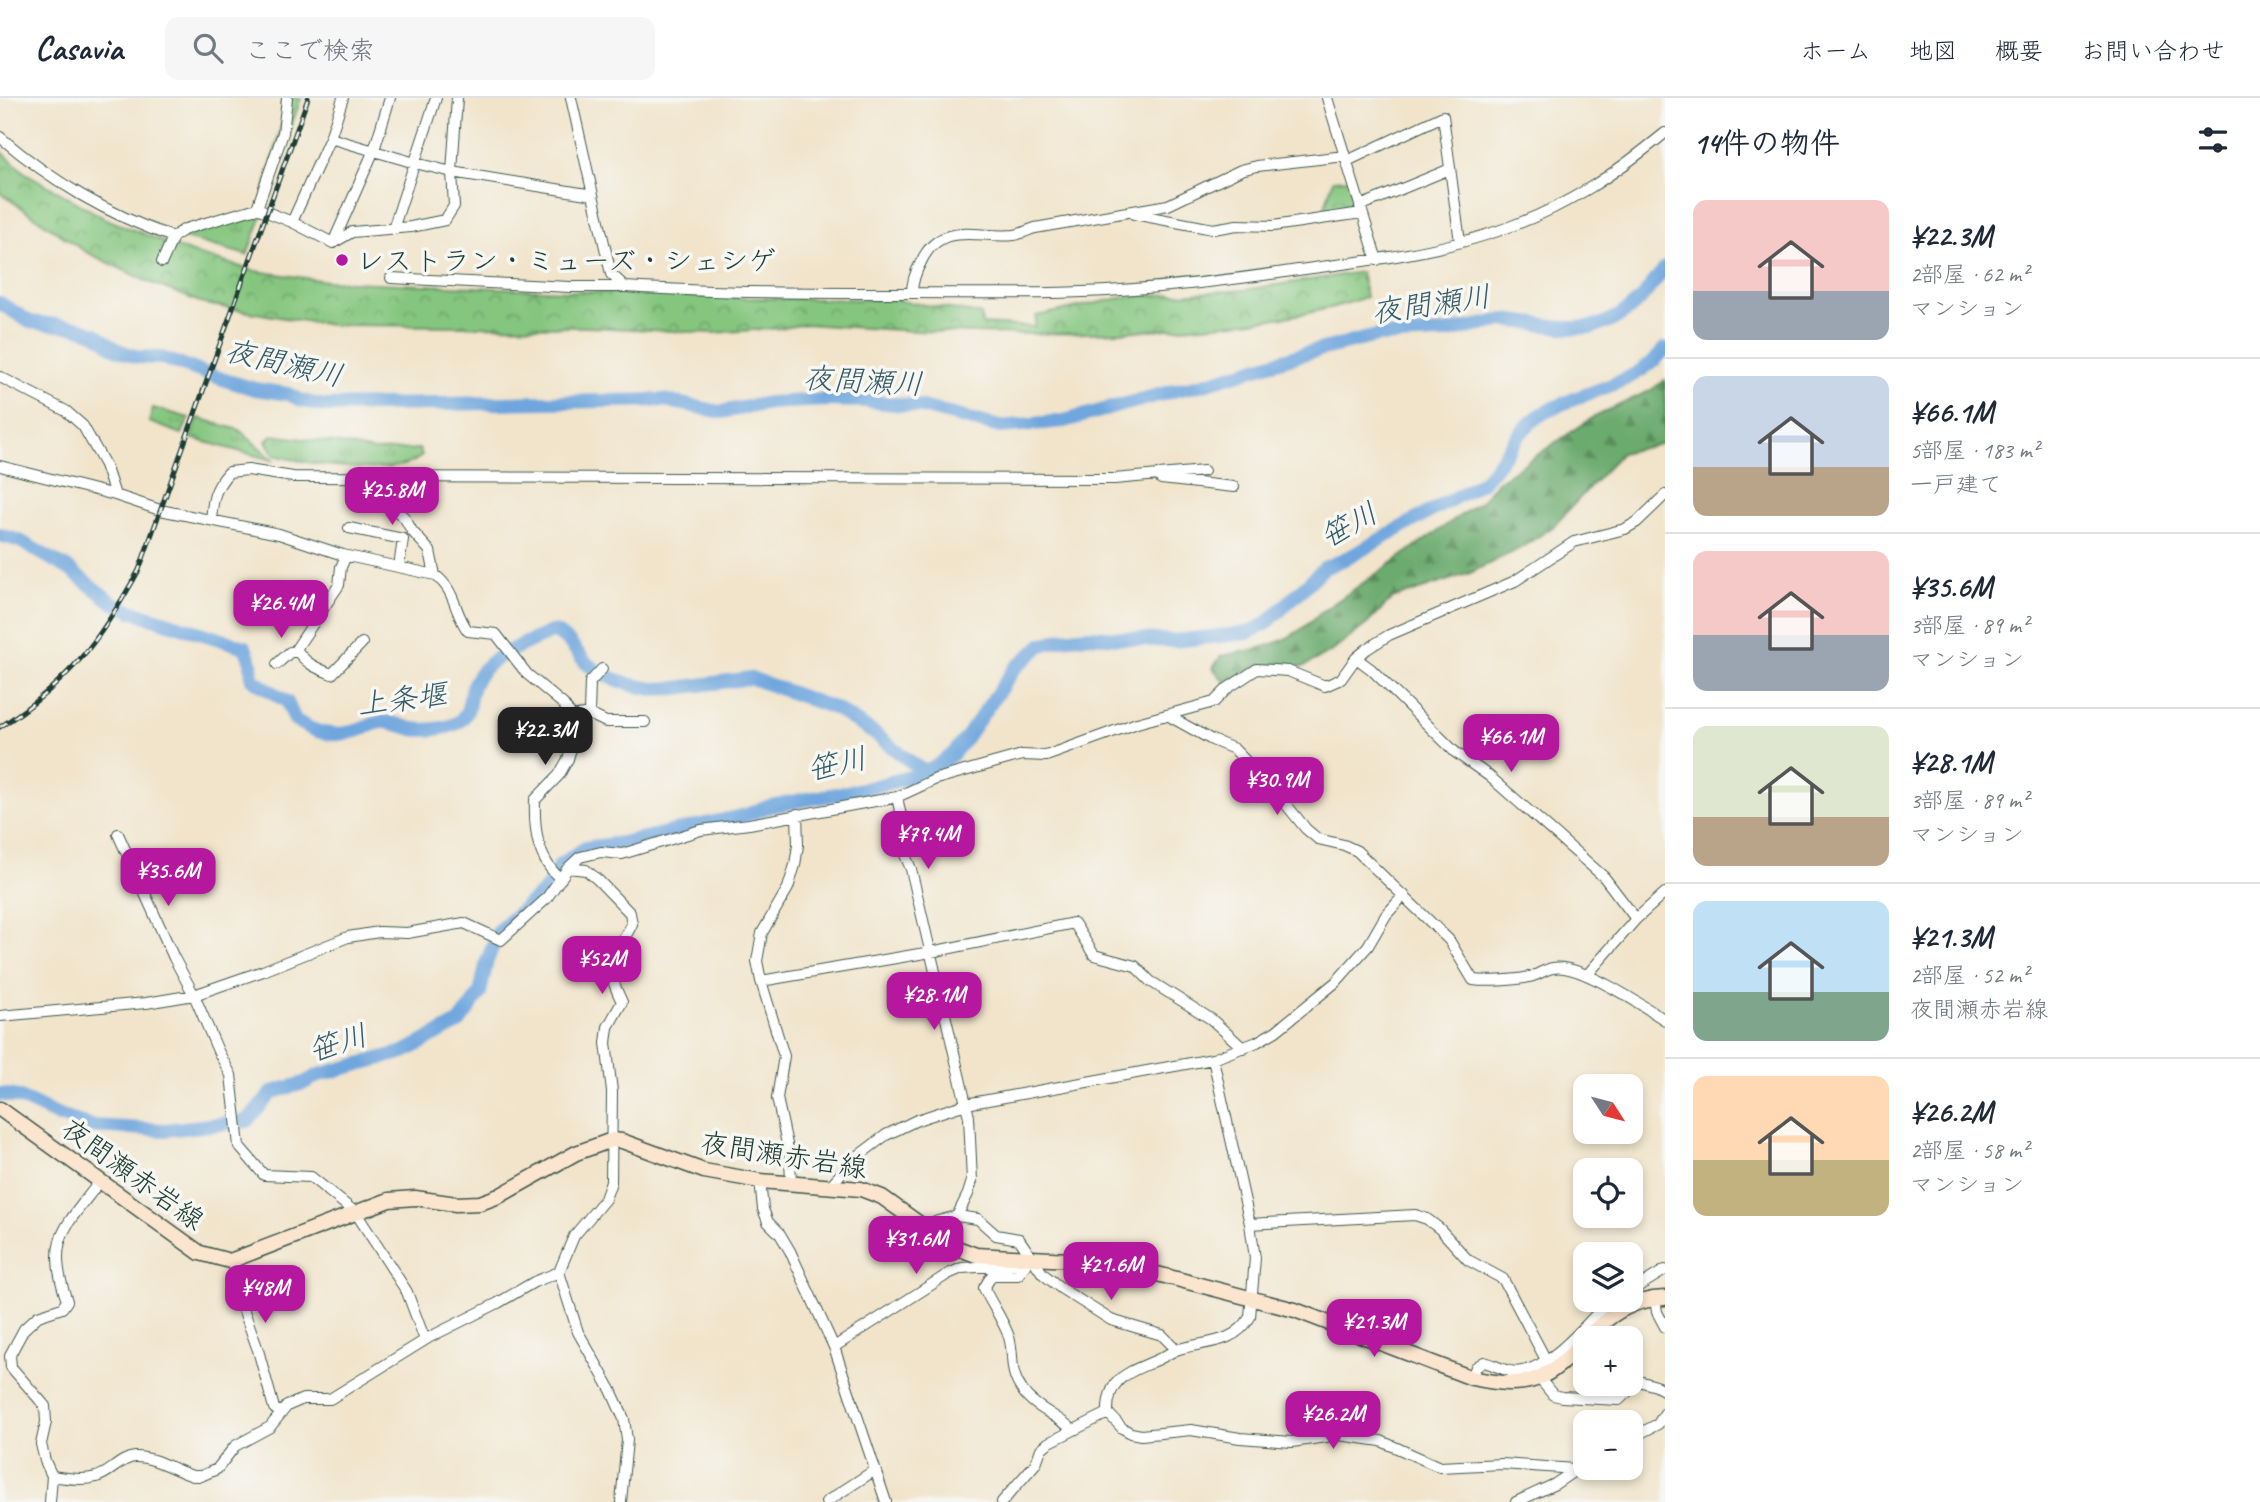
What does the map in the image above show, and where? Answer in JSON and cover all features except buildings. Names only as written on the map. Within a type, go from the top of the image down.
[{"type":"main road","name":"夜間瀬赤岩線","points":[[0,1108],[200,1253],[230,1261]]},
{"type":"main road","name":"夜間瀬赤岩線","points":[[612,1140],[642,1147],[704,1171],[760,1181],[861,1189],[882,1197],[949,1245],[976,1255],[1028,1261],[1089,1261],[1142,1270],[1295,1310],[1472,1378],[1524,1383],[1561,1366],[1573,1353]]},
{"type":"main road","points":[[230,1261],[389,1200],[415,1198],[456,1204],[480,1203],[499,1196],[576,1153],[612,1140]]},
{"type":"main road","name":"夜間瀬赤岩線","points":[[1600,1326],[1615,1312],[1646,1299],[1662,1296]]},
{"type":"street","points":[[257,208],[283,133],[287,98]]},
{"type":"street","points":[[292,222],[330,138],[343,98]]},
{"type":"street","points":[[333,243],[374,150],[390,98]]},
{"type":"street","points":[[393,229],[436,98]]},
{"type":"street","points":[[333,243],[352,232],[411,228],[445,219],[454,206],[452,172],[457,98]]},
{"type":"street","points":[[571,98],[611,274],[625,287]]},
{"type":"street","points":[[1327,98],[1377,260]]},
{"type":"street","points":[[912,293],[925,253],[942,237],[965,233],[1015,235],[1035,228],[1168,205],[1249,168],[1346,159],[1443,116],[1460,242]]},
{"type":"street","points":[[391,278],[762,293],[1120,290],[1237,279],[1377,260],[1460,242],[1510,227],[1569,201],[1624,167],[1665,133]]},
{"type":"street","points":[[0,137],[74,193],[173,237]]},
{"type":"street","points":[[330,138],[452,172],[593,195]]},
{"type":"street","points":[[1128,213],[1213,229],[1237,225],[1273,226],[1361,210],[1451,169]]},
{"type":"street","points":[[162,262],[173,237],[185,229],[257,208],[333,243]]},
{"type":"street","points":[[0,377],[65,411],[83,426],[105,465],[114,495]]},
{"type":"street","points":[[0,466],[114,495],[160,510],[279,534],[346,556],[435,575],[447,584],[461,622],[468,631],[496,634],[527,674],[563,705],[572,717],[574,738],[568,759],[559,775],[535,800],[534,824],[540,849],[557,876]]},
{"type":"street","points":[[211,520],[218,484],[229,472],[248,470],[293,477],[1114,479],[1204,471]]},
{"type":"street","points":[[367,477],[375,494],[404,517],[412,531],[430,551],[435,575]]},
{"type":"street","points":[[1150,477],[1234,487]]},
{"type":"street","points":[[0,1016],[146,1003],[194,995],[348,937],[379,932],[407,933],[464,923],[497,938],[546,899],[557,876],[580,857],[601,852],[622,853],[701,830],[897,797],[936,779],[1023,755],[1045,755],[1214,702],[1228,688],[1257,669],[1288,671],[1325,686],[1341,679],[1356,658],[1389,635],[1515,581],[1574,542],[1625,529],[1637,522],[1665,495]]},
{"type":"street","points":[[349,528],[403,539],[399,567]]},
{"type":"street","points":[[346,556],[341,566],[339,585],[296,649],[311,667],[332,674],[362,643]]},
{"type":"street","points":[[277,664],[290,652],[298,653]]},
{"type":"street","points":[[1356,658],[1371,669],[1455,752],[1489,776],[1604,877],[1636,919]]},
{"type":"street","points":[[589,715],[590,682],[598,673]]},
{"type":"street","points":[[572,717],[589,715],[606,722],[645,722]]},
{"type":"street","points":[[1167,715],[1234,749],[1318,839],[1357,851],[1449,940],[1473,980],[1486,982],[1522,979],[1554,967],[1587,975],[1625,994],[1665,1020]]},
{"type":"street","points":[[897,797],[901,816],[900,843],[911,869],[966,1104],[972,1181],[957,1216]]},
{"type":"street","points":[[790,1182],[790,1158],[777,1098],[784,1056],[757,961],[762,933],[788,888],[795,865],[798,845],[797,814]]},
{"type":"street","points":[[118,834],[231,1075],[239,1146],[264,1175],[312,1177],[356,1213],[407,1292],[425,1340]]},
{"type":"street","points":[[568,868],[586,870],[598,880],[630,913],[632,924],[611,957],[610,964],[610,976],[622,1002],[608,1027],[606,1043],[612,1091],[611,1182],[605,1199],[574,1236],[559,1272],[578,1332],[624,1419],[626,1440],[621,1502]]},
{"type":"street","points":[[1587,975],[1636,919],[1665,893]]},
{"type":"street","points":[[829,1187],[854,1159],[886,1135],[917,1120],[966,1104],[1213,1059],[1243,1048],[1276,1031],[1336,982],[1368,946],[1386,915],[1404,895]]},
{"type":"street","points":[[761,981],[931,952],[1074,923],[1094,955],[1135,966],[1150,981],[1211,1019],[1243,1048]]},
{"type":"street","points":[[1213,1059],[1250,1224],[1255,1258],[1250,1317],[1245,1325],[1218,1342],[1176,1349],[1123,1376],[1111,1392],[1108,1413],[1122,1428],[1141,1435],[1191,1430],[1240,1438],[1292,1442],[1339,1435],[1381,1441],[1440,1467],[1502,1464],[1573,1466]]},
{"type":"street","points":[[50,1502],[52,1476],[41,1444],[46,1422],[45,1406],[11,1367],[10,1356],[24,1329],[38,1316],[62,1308],[67,1301],[60,1277],[58,1242],[100,1181]]},
{"type":"street","points":[[760,1181],[763,1209],[768,1222],[790,1251],[834,1347],[886,1502]]},
{"type":"street","points":[[1250,1224],[1415,1215],[1427,1219],[1440,1228],[1468,1260],[1503,1279],[1546,1360]]},
{"type":"street","points":[[925,1227],[957,1216],[978,1219],[996,1235],[1019,1239],[1028,1261],[1091,1309],[1125,1325],[1162,1335],[1176,1349]]},
{"type":"street","points":[[230,1261],[248,1286],[244,1311],[274,1408],[281,1413]]},
{"type":"street","points":[[834,1347],[948,1274],[962,1268],[1028,1261]]},
{"type":"street","points":[[1028,1261],[1018,1275],[992,1275],[984,1288],[1009,1337],[1012,1374],[1021,1390],[1073,1430]]},
{"type":"street","points":[[1643,1284],[1665,1270]]},
{"type":"street","points":[[52,1476],[71,1479],[97,1477],[134,1457],[144,1458],[193,1476],[201,1476],[217,1469],[235,1446],[270,1427],[288,1406],[303,1399],[330,1399],[425,1340],[534,1282],[559,1272]]},
{"type":"street","points":[[1662,1296],[1657,1312],[1665,1327]]},
{"type":"street","points":[[1472,1378],[1476,1367],[1483,1362],[1509,1371],[1524,1371],[1536,1367],[1557,1353],[1598,1312]]},
{"type":"street","points":[[1539,1378],[1553,1395],[1562,1397],[1619,1400],[1639,1381],[1665,1391]]},
{"type":"street","points":[[1002,1502],[1035,1463],[1041,1449],[1108,1413]]},
{"type":"street","points":[[1643,1432],[1658,1424],[1665,1413]]},
{"type":"street","points":[[826,1502],[875,1470]]},
{"type":"street","points":[[1516,1502],[1555,1484],[1573,1472]]},
{"type":"green space","points":[[288,98],[301,98],[264,204],[262,203]]},
{"type":"green space","points":[[0,150],[24,172],[106,219],[189,252],[255,271],[327,281],[741,298],[895,300],[981,314],[982,324],[1035,327],[1036,316],[1125,297],[1245,290],[1361,272],[1366,297],[1326,309],[1266,320],[1105,333],[1005,334],[806,324],[713,333],[588,327],[332,325],[205,304],[146,281],[86,252],[0,193]]},
{"type":"green space","points":[[1348,179],[1355,204],[1348,211],[1323,213],[1333,180]]},
{"type":"green space","points":[[263,213],[247,255],[184,238],[182,235]]},
{"type":"green space","points":[[1665,380],[1665,443],[1621,453],[1553,527],[1519,549],[1470,573],[1392,599],[1367,624],[1334,650],[1303,667],[1259,665],[1225,683],[1213,668],[1221,656],[1274,644],[1297,632],[1320,613],[1481,501],[1497,482],[1592,418],[1651,390]]},
{"type":"green space","points":[[153,408],[189,418],[182,434],[149,422]]},
{"type":"green space","points":[[198,418],[239,430],[275,461],[191,438]]},
{"type":"green space","points":[[273,435],[374,451],[419,449],[422,455],[411,463],[394,467],[328,465],[274,455],[266,441]]},
{"type":"waterway","name":"夜間瀬川","points":[[0,303],[30,322],[76,327],[96,334],[116,349],[137,357],[162,358],[255,389],[288,394],[325,406],[663,400],[721,412],[769,403],[868,401],[922,407],[1000,427],[1064,421],[1204,384],[1306,353],[1377,336],[1444,333],[1504,320],[1570,328],[1591,327],[1609,322],[1628,310],[1640,300],[1665,268]]},
{"type":"waterway","name":"笹川","points":[[0,1094],[18,1097],[59,1116],[91,1126],[165,1130],[247,1121],[273,1092],[304,1083],[319,1075],[404,1052],[460,1022],[480,993],[487,961],[499,930],[547,888],[560,865],[585,848],[621,843],[746,815],[770,806],[864,789],[914,776],[952,755],[1015,668],[1042,645],[1088,636],[1173,641],[1247,633],[1266,624],[1324,568],[1351,556],[1481,483],[1524,429],[1542,414],[1639,372],[1665,349]]},
{"type":"waterway","name":"上条堰","points":[[0,535],[20,541],[69,569],[112,602],[131,611],[245,647],[251,662],[252,679],[287,702],[295,720],[324,733],[348,733],[382,722],[424,730],[456,724],[466,713],[473,686],[486,667],[506,653],[551,632],[569,642],[586,663],[601,674],[632,685],[653,689],[677,688],[751,678],[836,709],[875,734],[924,772]]},
{"type":"railway","points":[[0,727],[46,693],[81,658],[110,618],[139,570],[308,98]]},
{"type":"place","name":"レストラン・ミューズ・シェシゲ","points":[[342,260]]}]
